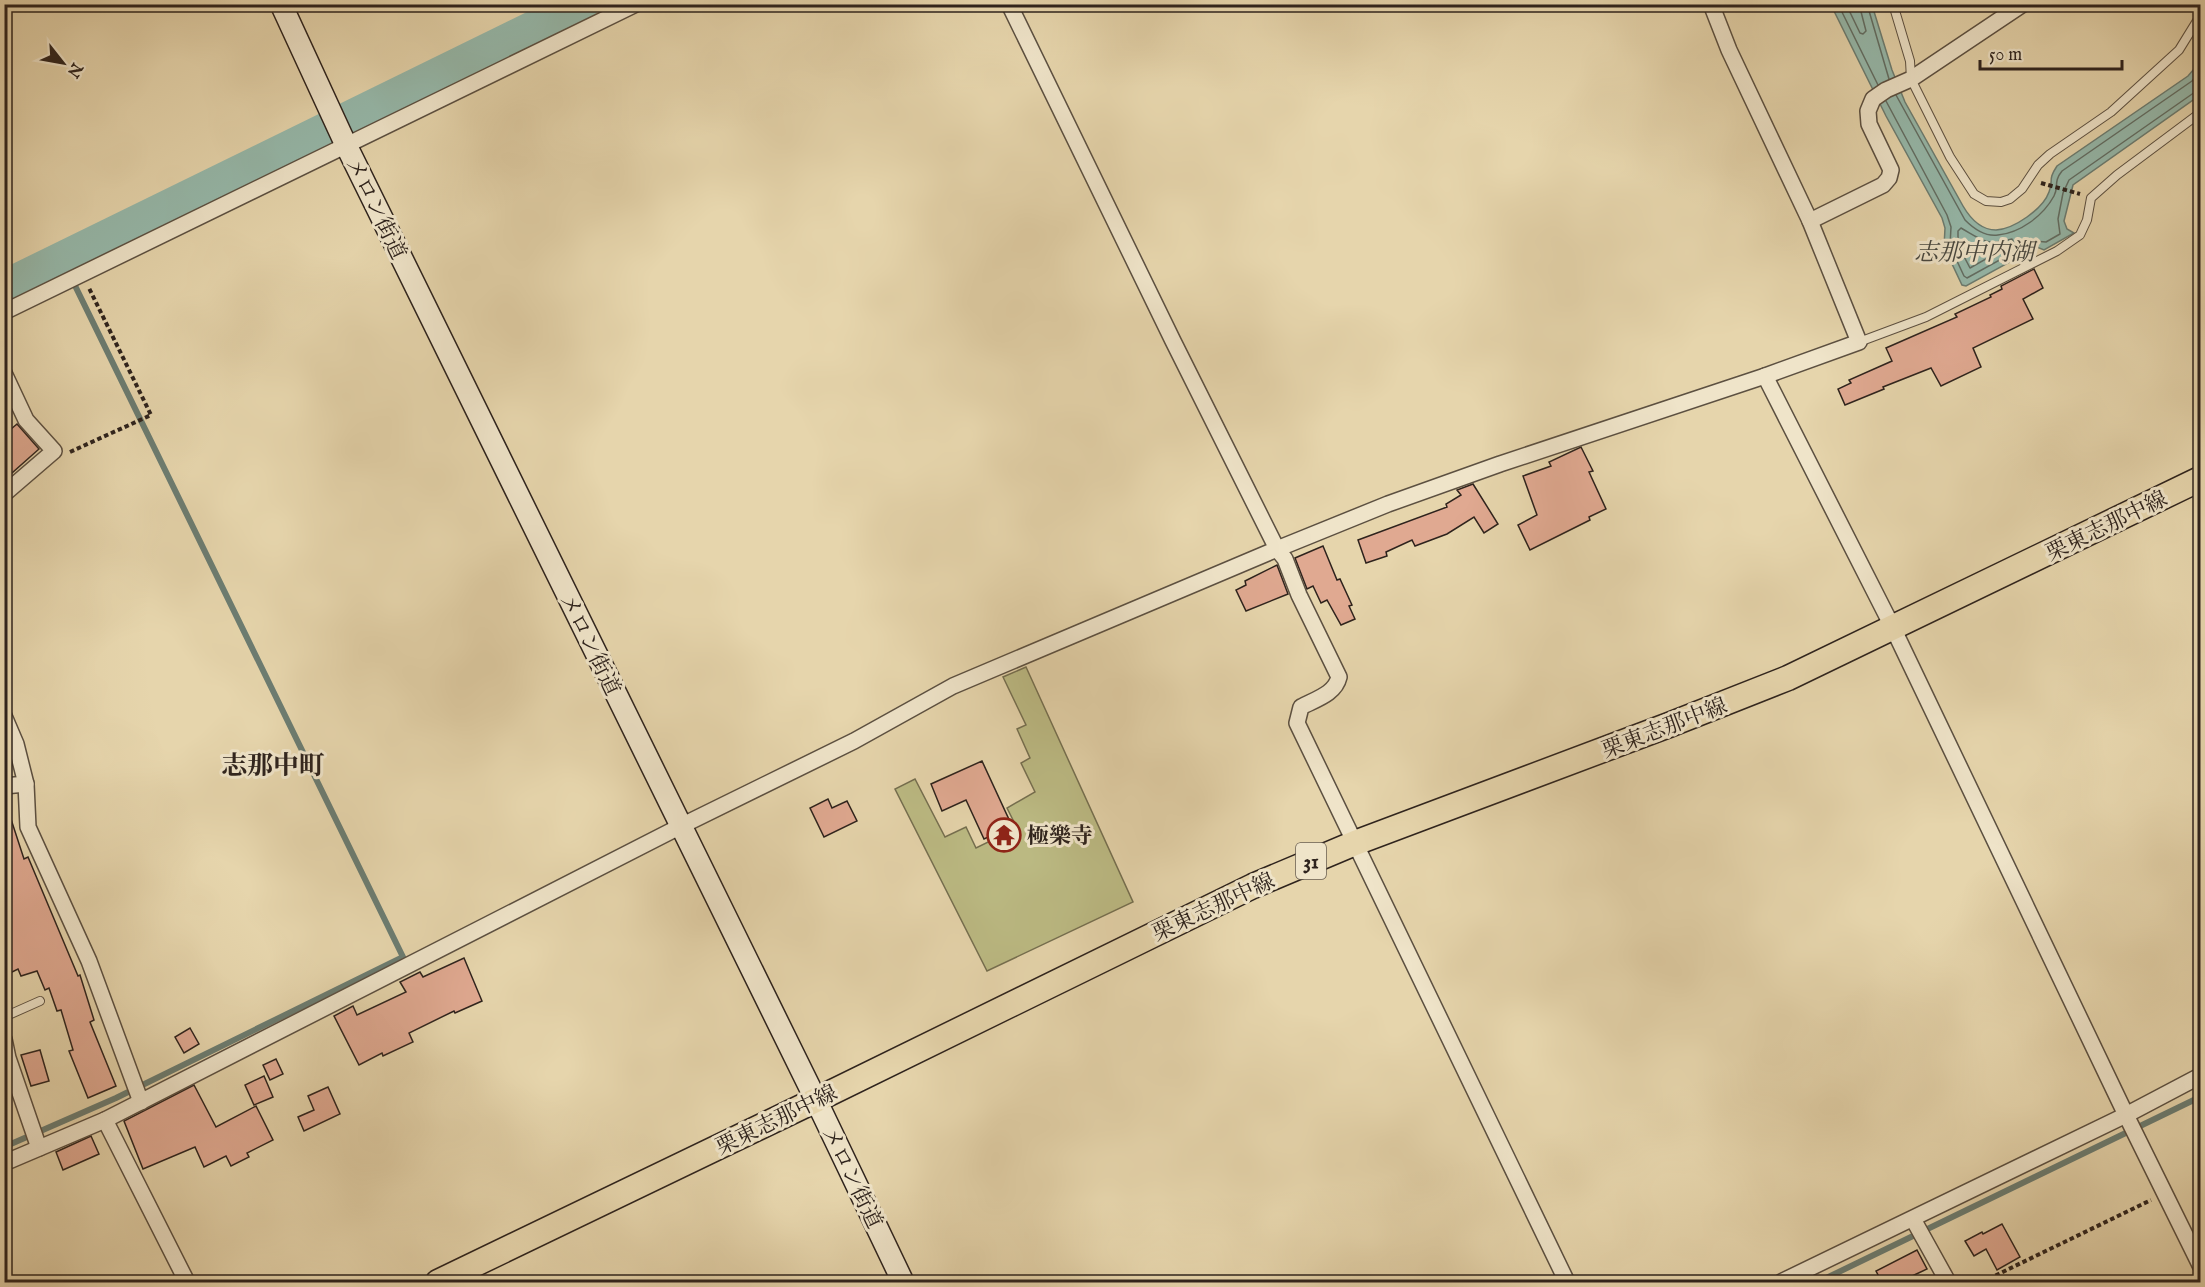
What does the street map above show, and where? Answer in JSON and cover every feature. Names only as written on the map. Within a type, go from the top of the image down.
[{"type":"main road","name":"栗東志那中線","points":[[438,1282],[1252,886],[1355,843],[1670,725],[1788,678],[2200,479]]},
{"type":"street","name":"メロン街道","points":[[281,4],[345,141],[816,1100],[903,1282]]},
{"type":"street","points":[[4,312],[345,141],[636,4]]},
{"type":"street","points":[[1009,4],[1173,341],[1277,549],[1285,559],[1299,595],[1339,677],[1338,684],[1331,692],[1301,707],[1297,723],[1567,1282]]},
{"type":"street","points":[[4,1163],[105,1120],[141,1102],[681,826],[854,741],[953,686],[1388,504],[1500,464],[1765,376],[1858,342],[1810,221],[1729,50],[1711,4]]},
{"type":"street","points":[[1810,221],[1883,185],[1889,178],[1891,170],[1888,159],[1869,123],[1868,111],[1873,99],[1886,90],[1911,79],[2023,4]]},
{"type":"street","points":[[4,373],[26,420],[54,451],[4,494]]},
{"type":"street","points":[[1765,376],[1893,628],[2200,1265]]},
{"type":"street","points":[[4,716],[16,744],[26,784],[28,826],[89,961],[141,1102]]},
{"type":"street","points":[[4,786],[26,784]]},
{"type":"street","points":[[4,1039],[8,1058],[39,1148]]},
{"type":"street","points":[[1781,1282],[1915,1223],[2127,1117],[2200,1076]]},
{"type":"street","points":[[105,1120],[187,1282]]},
{"type":"street","points":[[1915,1223],[1948,1282]]},
{"type":"lane","points":[[1893,4],[1910,61],[1911,79],[1950,156],[1974,194],[1986,201],[2001,202],[2010,199],[2022,189],[2038,165],[2050,154],[2111,112],[2179,50],[2200,16]]},
{"type":"lane","points":[[1858,342],[1926,317],[2057,251],[2080,235],[2087,220],[2091,198],[2117,175],[2200,113]]},
{"type":"lane","points":[[4,1017],[40,1001]]},
{"type":"path","points":[[2029,179],[2091,198]]},
{"type":"path","points":[[54,451],[59,457],[151,415],[82,274]]},
{"type":"path","points":[[1982,1282],[2165,1193]]},
{"type":"shaded area","points":[[1026,667],[1133,902],[987,971],[895,789],[915,779],[945,837],[966,827],[976,848],[1017,828],[1007,808],[1035,792],[1021,763],[1030,758],[1017,729],[1026,725],[1003,677]]},
{"type":"water","name":"志那中内湖","points":[[1831,5],[1872,5],[1892,70],[1905,102],[1966,210],[1976,222],[1985,228],[2003,229],[2027,217],[2046,198],[2052,175],[2057,166],[2188,76],[2200,62],[2200,95],[2073,185],[2064,221],[2067,229],[2074,233],[2044,250],[2037,247],[1966,286],[1962,285],[1944,247],[1945,228],[1942,218],[1886,116]]},
{"type":"building","points":[[2034,269],[2043,288],[2023,299],[2033,319],[1973,348],[1981,367],[1941,386],[1931,368],[1845,405],[1838,389],[1851,383],[1849,380],[1892,361],[1886,348],[1957,317],[1955,314],[1991,297],[1990,295],[2002,289],[2001,286]]},
{"type":"building","points":[[17,424],[39,449],[4,480],[4,435]]},
{"type":"building","points":[[1581,447],[1593,471],[1589,472],[1606,509],[1589,517],[1590,520],[1530,550],[1518,525],[1537,515],[1523,476],[1551,466],[1549,462]]},
{"type":"building","points":[[1473,484],[1498,524],[1484,533],[1474,517],[1447,534],[1415,546],[1412,540],[1386,552],[1387,556],[1366,563],[1358,540],[1447,507],[1446,504],[1461,495],[1457,490]]},
{"type":"building","points":[[1323,546],[1337,580],[1340,579],[1352,605],[1349,606],[1355,619],[1341,625],[1327,600],[1321,603],[1313,586],[1307,589],[1295,558]]},
{"type":"building","points":[[1277,565],[1288,594],[1246,611],[1236,590],[1246,585],[1245,581]]},
{"type":"building","points":[[982,761],[1012,826],[984,839],[966,800],[942,811],[931,784]]},
{"type":"building","points":[[828,799],[832,808],[847,801],[857,821],[824,837],[810,808]]},
{"type":"building","points":[[4,810],[8,810],[24,859],[28,857],[78,976],[80,975],[94,1020],[90,1022],[116,1086],[88,1098],[69,1051],[73,1050],[61,1010],[57,1011],[49,988],[45,990],[37,971],[21,976],[18,969],[4,976]]},
{"type":"building","points":[[464,958],[482,1001],[455,1013],[454,1011],[409,1033],[413,1042],[383,1056],[382,1053],[359,1065],[334,1016],[353,1006],[357,1015],[406,992],[400,982],[420,972],[423,977]]},
{"type":"building","points":[[190,1028],[199,1044],[184,1053],[175,1037]]},
{"type":"building","points":[[40,1050],[49,1081],[31,1086],[21,1055]]},
{"type":"building","points":[[276,1059],[283,1074],[270,1080],[263,1065]]},
{"type":"building","points":[[264,1076],[273,1097],[254,1105],[245,1085]]},
{"type":"building","points":[[194,1085],[216,1127],[256,1106],[273,1140],[247,1153],[249,1157],[231,1166],[226,1156],[204,1167],[195,1147],[143,1169],[124,1121]]},
{"type":"building","points":[[328,1087],[340,1114],[304,1131],[298,1117],[314,1110],[308,1096]]},
{"type":"building","points":[[91,1136],[99,1154],[63,1170],[56,1152]]},
{"type":"building","points":[[2002,1224],[2020,1257],[1997,1270],[1986,1249],[1974,1256],[1965,1241]]},
{"type":"building","points":[[1917,1250],[1927,1269],[1910,1277],[1912,1282],[1882,1282],[1876,1271]]},
{"type":"waterway","points":[[4,287],[582,4]]},
{"type":"waterway","points":[[4,1147],[116,1098],[403,957],[62,259]]},
{"type":"waterway","points":[[1818,1282],[2200,1097]]},
{"type":"place","name":"極樂寺","points":[[1004,835]]},
{"type":"district","name":"志那中町","points":[[273,765]]}]
